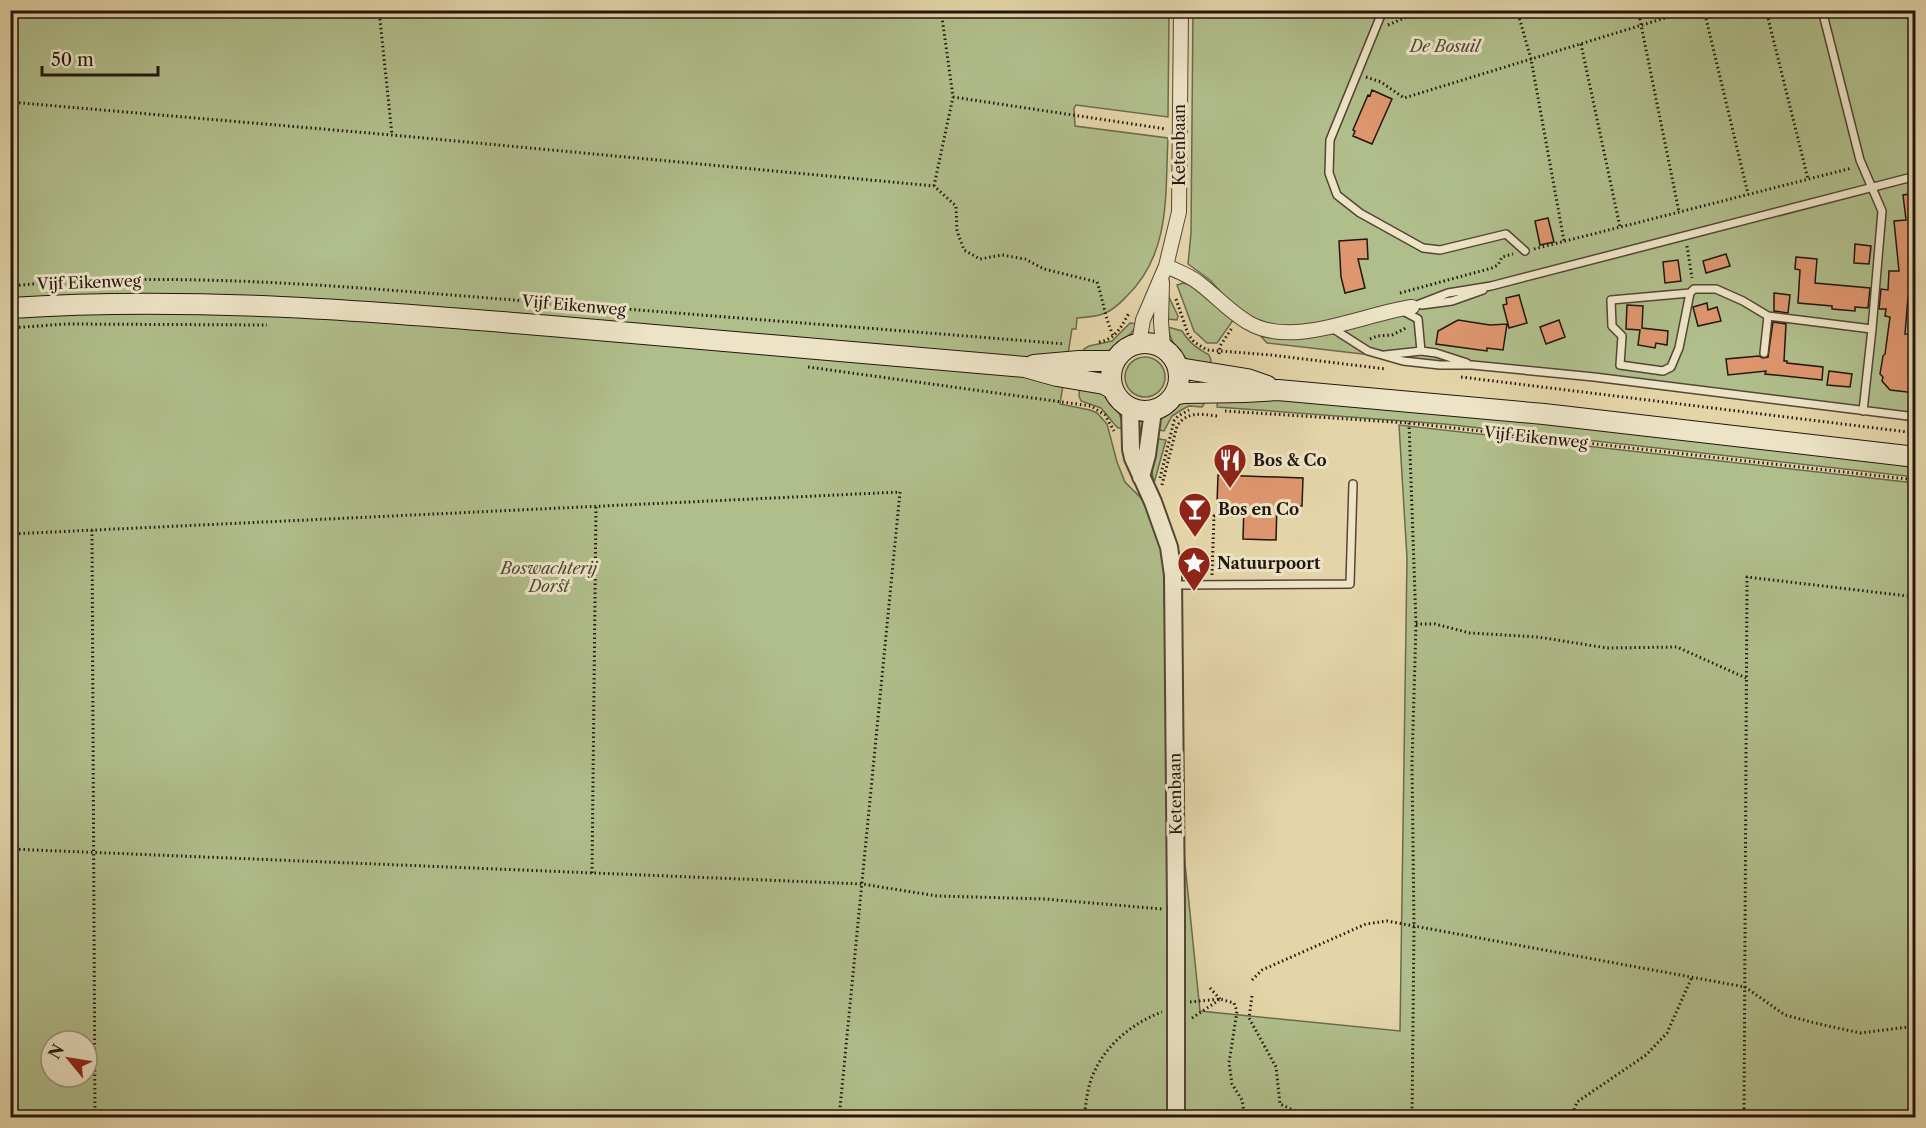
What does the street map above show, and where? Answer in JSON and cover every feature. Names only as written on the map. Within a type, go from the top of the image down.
[{"type":"main road","name":"Vijf Eikenweg","points":[[10,308],[164,303],[442,317],[1025,367],[1057,376],[1104,384],[1113,389]]},
{"type":"main road","points":[[1139,343],[1163,347],[1173,357],[1179,368],[1178,387],[1174,395],[1161,408],[1153,411],[1137,411],[1130,408],[1120,400],[1113,389],[1111,375],[1115,361],[1125,350],[1139,343]]},
{"type":"main road","name":"Vijf Eikenweg","points":[[1025,367],[1079,361],[1115,361]]},
{"type":"main road","name":"Vijf Eikenweg","points":[[1179,368],[1247,379],[1278,390]]},
{"type":"main road","name":"Vijf Eikenweg","points":[[1174,395],[1278,390],[1544,414],[1916,457]]},
{"type":"street","name":"Ketenbaan","points":[[1139,343],[1143,320],[1164,271],[1179,212],[1181,10]]},
{"type":"street","name":"Ketenbaan","points":[[1163,347],[1161,322],[1164,271]]},
{"type":"street","points":[[1164,271],[1197,281],[1249,323],[1267,330],[1293,332],[1330,327],[1397,309],[1415,313]]},
{"type":"street","name":"Ketenbaan","points":[[1130,408],[1131,449],[1141,477],[1157,498],[1169,547],[1173,585],[1176,1118]]},
{"type":"street","points":[[1141,477],[1153,411]]},
{"type":"lane","points":[[1383,10],[1330,140],[1329,173],[1337,195],[1360,213],[1423,248],[1440,250],[1506,234],[1526,251]]},
{"type":"lane","points":[[1822,10],[1860,160],[1882,211],[1863,411]]},
{"type":"lane","points":[[1421,351],[1415,313],[1467,297],[1491,286],[1916,176]]},
{"type":"lane","points":[[1692,291],[1679,348],[1671,367],[1663,370],[1620,365],[1622,336],[1612,326],[1611,300],[1692,291],[1716,289],[1768,316],[1872,329]]},
{"type":"lane","points":[[1764,353],[1768,316]]},
{"type":"lane","points":[[1330,327],[1363,347],[1403,362],[1472,364],[1594,376],[1916,417]]},
{"type":"lane","points":[[1382,355],[1421,351],[1472,364]]},
{"type":"lane","points":[[1173,585],[1350,584],[1353,484]]},
{"type":"path","points":[[379,10],[392,135]]},
{"type":"path","points":[[934,186],[952,97],[941,10]]},
{"type":"path","points":[[1376,30],[1423,10]]},
{"type":"path","points":[[1516,10],[1531,59],[1564,241]]},
{"type":"path","points":[[1638,10],[1679,212]]},
{"type":"path","points":[[1358,73],[1381,82],[1404,98],[1691,10]]},
{"type":"path","points":[[1704,10],[1748,194]]},
{"type":"path","points":[[1766,10],[1808,179]]},
{"type":"path","points":[[1581,44],[1620,227]]},
{"type":"path","points":[[952,97],[1179,131]]},
{"type":"path","points":[[10,102],[934,186],[956,206],[957,231],[964,250],[980,258],[1002,255],[1025,259],[1044,269],[1097,282],[1104,302],[1107,321],[1114,336]]},
{"type":"path","points":[[1397,294],[1492,268],[1498,265],[1502,257],[1852,168]]},
{"type":"path","points":[[1686,236],[1692,291]]},
{"type":"path","name":"Vijf Eikenweg","points":[[10,286],[58,281],[147,279],[258,283],[1074,344]]},
{"type":"path","points":[[1363,347],[1372,337],[1392,334],[1409,327],[1415,313]]},
{"type":"path","points":[[1091,343],[1107,341],[1114,336],[1126,319]]},
{"type":"path","points":[[10,328],[66,324],[277,326]]},
{"type":"path","points":[[1184,326],[1194,342],[1207,350],[1390,369]]},
{"type":"path","points":[[807,367],[1091,406],[1105,415],[1114,431]]},
{"type":"path","points":[[1459,377],[1916,433]]},
{"type":"path","name":"Vijf Eikenweg","points":[[1157,498],[1174,421],[1178,416],[1190,410],[1408,423],[1916,480]]},
{"type":"path","points":[[1157,498],[1177,426],[1181,420],[1192,414],[1217,416]]},
{"type":"path","points":[[1408,423],[1416,624],[1412,763],[1414,927],[1412,1118]]},
{"type":"path","points":[[10,534],[900,492],[839,1118]]},
{"type":"path","points":[[592,873],[596,506]]},
{"type":"path","points":[[1212,585],[1214,516],[1242,516],[1242,506]]},
{"type":"path","points":[[92,530],[95,1118]]},
{"type":"path","points":[[1744,1118],[1747,577],[1916,597]]},
{"type":"path","points":[[1416,624],[1435,624],[1470,633],[1538,637],[1607,648],[1677,647],[1746,678]]},
{"type":"path","points":[[10,849],[862,884],[937,896],[1045,899],[1176,910]]},
{"type":"path","points":[[1252,980],[1262,970],[1366,924],[1387,921],[1745,987],[1785,1015],[1860,1033],[1916,1026]]},
{"type":"path","points":[[1571,1118],[1577,1102],[1646,1055],[1667,1033],[1692,977]]},
{"type":"path","points":[[1210,988],[1220,999]]},
{"type":"path","points":[[1252,996],[1249,1018],[1276,1067],[1280,1104],[1310,1118]]},
{"type":"path","points":[[1176,1027],[1220,999]]},
{"type":"path","points":[[1084,1118],[1088,1089],[1093,1075],[1114,1042],[1145,1018],[1193,1001],[1220,999],[1234,1003],[1237,1011],[1229,1063],[1232,1084],[1242,1100],[1245,1118]]},
{"type":"green space","name":"Boswachterij Dorst","points":[[10,11],[1169,11],[1168,117],[1076,105],[1074,108],[1075,126],[1168,138],[1167,181],[1159,242],[1152,261],[1141,279],[1111,310],[1099,315],[1077,318],[1076,329],[1072,329],[1060,404],[1090,410],[1097,413],[1107,424],[1125,482],[1143,500],[1163,552],[1164,605],[1171,607],[1174,756],[1200,1011],[1400,1031],[1407,558],[1399,425],[1915,483],[1915,1117],[11,1117]]},
{"type":"green space","name":"De Bosuil","points":[[1193,11],[1915,11],[1915,418],[1267,343],[1210,280],[1188,264],[1191,233]]},
{"type":"green space","points":[[1183,283],[1191,285],[1234,319],[1217,343],[1207,343],[1194,331],[1177,285]]},
{"type":"green space","points":[[1168,295],[1178,316],[1177,320],[1168,319]]},
{"type":"green space","points":[[1130,323],[1137,324],[1118,346],[1103,353],[1083,353],[1084,349],[1089,346],[1112,341]]},
{"type":"green space","points":[[1168,327],[1182,331],[1188,340],[1209,355],[1211,360],[1209,369],[1181,355],[1173,344]]},
{"type":"green space","points":[[1145,357],[1153,358],[1159,363],[1164,369],[1164,385],[1159,391],[1153,396],[1145,397],[1137,396],[1131,391],[1126,385],[1125,377],[1126,369],[1131,363],[1137,358]]},
{"type":"green space","points":[[1080,385],[1103,392],[1119,413],[1124,428],[1118,428],[1101,408],[1081,401]]},
{"type":"green space","points":[[1243,397],[1465,413],[1915,464],[1915,477],[1444,424],[1217,407],[1218,398]]},
{"type":"green space","points":[[1180,402],[1205,402],[1202,407],[1189,406],[1172,416],[1164,431],[1154,429],[1163,415]]},
{"type":"green space","points":[[1153,438],[1166,440],[1154,483],[1150,462]]},
{"type":"building","points":[[1372,90],[1392,99],[1372,144],[1353,136],[1355,131],[1353,130]]},
{"type":"building","points":[[1916,193],[1916,297],[1908,297],[1905,334],[1916,335],[1916,393],[1890,390],[1882,381],[1883,377],[1880,374],[1890,317],[1885,316],[1886,309],[1879,309],[1881,289],[1888,290],[1889,271],[1899,271],[1894,221],[1906,220],[1903,195]]},
{"type":"building","points":[[1548,218],[1554,242],[1540,245],[1535,221]]},
{"type":"building","points":[[1367,239],[1368,259],[1358,259],[1365,288],[1345,293],[1341,277],[1339,241]]},
{"type":"building","points":[[1855,244],[1871,246],[1869,264],[1854,263]]},
{"type":"building","points":[[1726,254],[1730,266],[1706,273],[1703,261]]},
{"type":"building","points":[[1796,257],[1817,259],[1815,283],[1870,288],[1868,308],[1855,307],[1855,311],[1798,303],[1800,270],[1795,269]]},
{"type":"building","points":[[1678,260],[1681,281],[1665,283],[1663,262]]},
{"type":"building","points":[[1774,293],[1790,295],[1788,313],[1774,311]]},
{"type":"building","points":[[1519,295],[1527,323],[1509,328],[1503,305],[1507,304],[1506,298]]},
{"type":"building","points":[[1707,303],[1708,310],[1717,307],[1721,321],[1698,326],[1693,307]]},
{"type":"building","points":[[1627,305],[1643,306],[1642,328],[1668,331],[1667,345],[1656,343],[1655,348],[1638,345],[1640,330],[1626,329]]},
{"type":"building","points":[[1458,320],[1490,325],[1507,324],[1503,350],[1487,348],[1487,351],[1436,344],[1438,331]]},
{"type":"building","points":[[1559,320],[1565,337],[1546,344],[1540,327]]},
{"type":"building","points":[[1773,322],[1786,324],[1784,361],[1823,367],[1822,380],[1765,374],[1766,371],[1728,375],[1726,359],[1768,357]]},
{"type":"building","points":[[1829,371],[1852,374],[1850,387],[1827,385]]},
{"type":"building","points":[[1218,475],[1303,478],[1302,506],[1277,505],[1276,540],[1243,539],[1244,505],[1217,504]]},
{"type":"place","name":"Bos & Co","points":[[1230,489]]},
{"type":"place","name":"Bos en Co","points":[[1195,538]]},
{"type":"place","name":"Natuurpoort","points":[[1194,592]]}]
